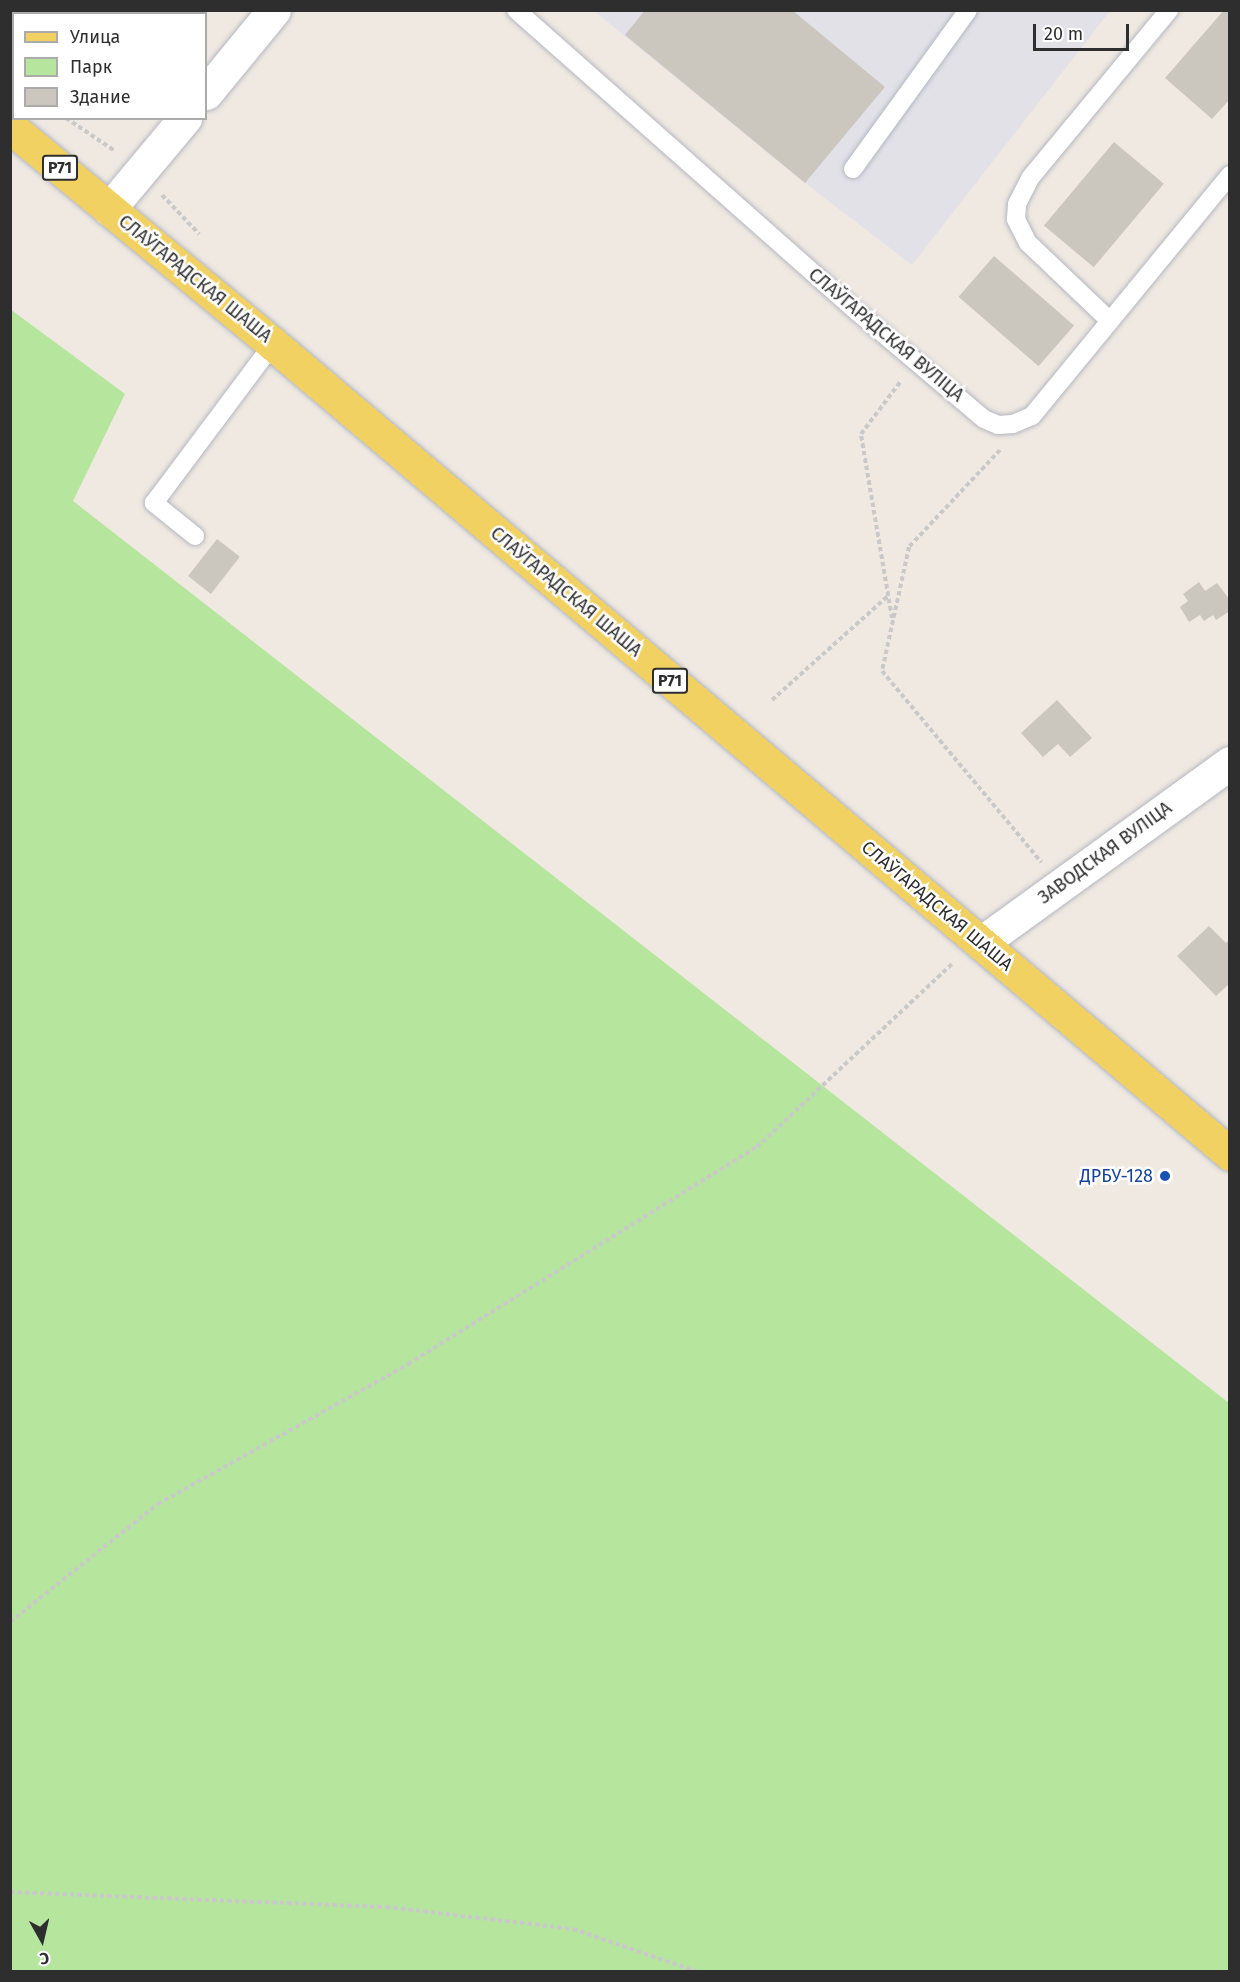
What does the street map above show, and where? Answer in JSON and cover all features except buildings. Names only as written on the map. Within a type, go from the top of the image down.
[{"type":"main road","name":"СЛАЎГАРАДСКАЯ ШАША","points":[[10,127],[273,344],[1230,1154]]},
{"type":"street","points":[[207,92],[274,10]]},
{"type":"street","points":[[109,209],[183,120]]},
{"type":"street","name":"ЗАВОДСКАЯ ВУЛІЦА","points":[[981,943],[1230,763]]},
{"type":"lane","name":"СЛАЎГАРАДСКАЯ ВУЛІЦА","points":[[516,10],[917,362],[991,423],[1006,426],[1032,416]]},
{"type":"lane","points":[[853,169],[968,10]]},
{"type":"lane","points":[[1110,321],[1028,243],[1016,219],[1017,204],[1031,177],[1169,10]]},
{"type":"lane","points":[[1032,416],[1230,175]]},
{"type":"lane","points":[[195,536],[154,503],[273,344]]},
{"type":"path","points":[[893,622],[861,434],[917,362]]},
{"type":"path","points":[[1032,416],[909,547],[882,671],[1060,885]]},
{"type":"path","points":[[772,700],[888,596]]},
{"type":"path","points":[[10,1622],[158,1504],[408,1364],[757,1147],[953,964],[981,943]]},
{"type":"path","points":[[10,1892],[386,1907],[573,1929],[698,1971]]},
{"type":"shaded area","points":[[594,11],[1110,11],[912,265],[805,183]]},
{"type":"green space","points":[[10,309],[125,394],[73,501],[1229,1403],[1229,1971],[11,1971]]},
{"type":"place","name":"ДРБУ-128","points":[[1165,1176]]}]
